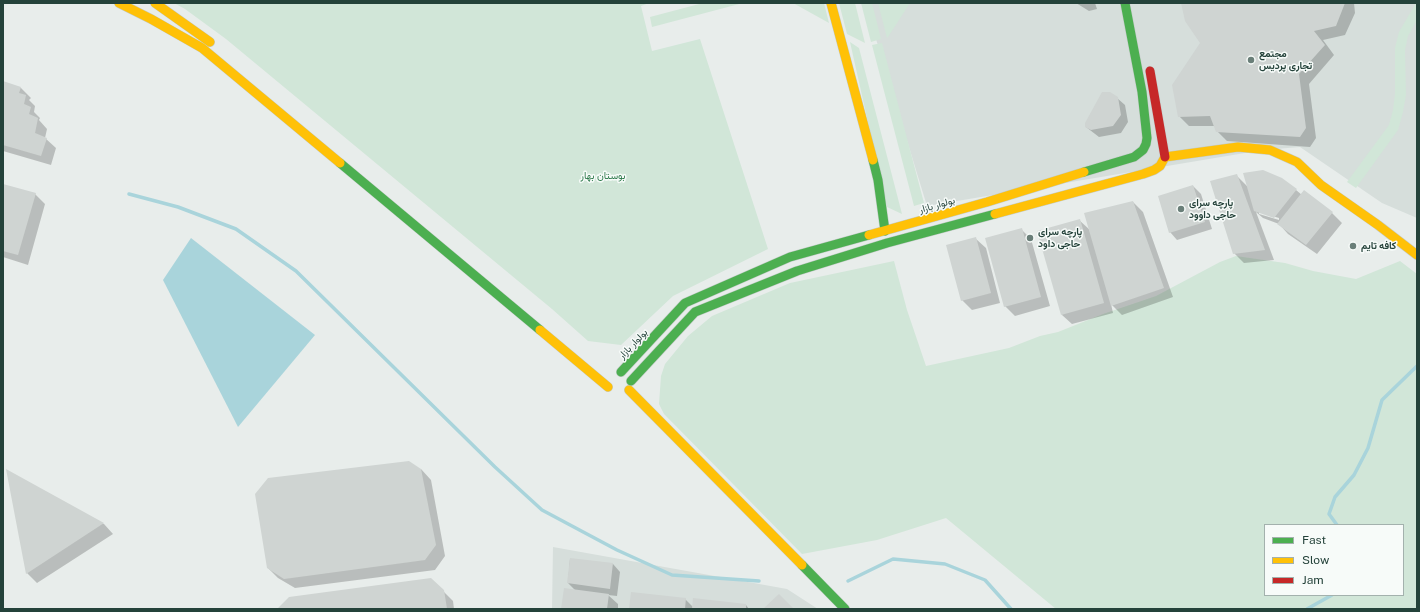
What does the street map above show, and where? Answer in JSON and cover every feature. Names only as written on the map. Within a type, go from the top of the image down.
[{"type":"street","points":[[119,3],[152,19],[202,48],[618,392],[845,609]]},
{"type":"street","points":[[155,3],[168,11],[219,50]]},
{"type":"street","points":[[832,3],[878,180],[885,231]]},
{"type":"street","name":"بولوار بازار","points":[[621,372],[685,303],[790,257],[987,202],[1134,157],[1143,150],[1147,138],[1142,92],[1125,3]]},
{"type":"street","points":[[631,381],[695,312],[797,271],[887,243],[1154,170],[1160,166],[1165,157],[1148,61]]},
{"type":"street","points":[[308,124],[550,327]]},
{"type":"street","points":[[1165,157],[1238,147],[1270,150],[1297,162],[1321,185],[1378,225],[1417,255]]},
{"type":"street","points":[[621,372],[627,375],[631,381],[631,388],[618,392],[607,383],[611,376],[615,373],[621,372]]},
{"type":"street","points":[[816,592],[833,609]]},
{"type":"shaded area","points":[[865,3],[1417,3],[1417,218],[1382,203],[1300,147],[1263,150],[927,206]]},
{"type":"shaded area","points":[[553,547],[787,589],[818,609],[552,609]]},
{"type":"green space","name":"بوستان بهار","points":[[174,3],[649,3],[641,6],[652,51],[700,39],[768,249],[673,296],[621,345],[588,341],[552,309],[226,39],[185,9]]},
{"type":"green space","points":[[703,3],[743,3],[652,27],[650,17]]},
{"type":"green space","points":[[793,3],[824,3],[829,23]]},
{"type":"green space","points":[[839,3],[855,3],[865,43],[847,34]]},
{"type":"green space","points":[[861,3],[872,3],[881,39],[871,42]]},
{"type":"green space","points":[[878,3],[910,3],[887,38]]},
{"type":"green space","points":[[1416,3],[1417,20],[1408,36],[1405,50],[1406,95],[1398,130],[1356,188],[1347,182],[1389,125],[1395,94],[1395,48],[1399,32]]},
{"type":"green space","points":[[850,42],[859,48],[902,214],[887,207]]},
{"type":"green space","points":[[882,43],[924,203],[914,206],[872,45]]},
{"type":"green space","points":[[1236,256],[1285,263],[1313,271],[1356,279],[1400,261],[1417,274],[1417,609],[1056,609],[946,518],[877,540],[802,554],[664,414],[659,404],[661,376],[665,364],[688,336],[712,316],[790,283],[894,261],[907,310],[926,366],[1009,348],[1040,336],[1058,332],[1103,314],[1156,296],[1220,262]]},
{"type":"water","points":[[191,238],[315,335],[238,427],[163,280]]},
{"type":"building","name":"مجتمع تجاری پردیس","points":[[1181,3],[1345,3],[1336,26],[1314,31],[1325,45],[1299,74],[1306,128],[1300,137],[1216,132],[1210,116],[1178,117],[1172,85],[1200,43],[1185,21]]},
{"type":"building","points":[[3,81],[21,87],[19,93],[26,95],[24,104],[31,107],[29,114],[38,118],[35,133],[47,138],[41,156],[3,145]]},
{"type":"building","points":[[1102,92],[1110,92],[1118,97],[1121,115],[1113,126],[1091,130],[1085,127],[1085,123]]},
{"type":"building","points":[[1263,170],[1282,178],[1297,189],[1274,218],[1254,211],[1243,173]]},
{"type":"building","points":[[1237,174],[1265,250],[1233,254],[1210,181]]},
{"type":"building","points":[[3,184],[36,193],[18,255],[3,251]]},
{"type":"building","name":"پارچه سرای حاجی داوود","points":[[1193,185],[1205,222],[1169,233],[1158,196]]},
{"type":"building","points":[[1304,190],[1333,212],[1306,245],[1277,224]]},
{"type":"building","points":[[1133,201],[1164,288],[1111,306],[1084,213]]},
{"type":"building","points":[[1080,219],[1104,303],[1061,315],[1037,231]]},
{"type":"building","points":[[1022,228],[1041,297],[1004,307],[985,238]]},
{"type":"building","points":[[976,237],[991,293],[961,301],[946,245]]},
{"type":"building","points":[[409,461],[421,469],[436,545],[425,560],[284,579],[267,568],[255,494],[268,478]]},
{"type":"building","points":[[6,469],[104,523],[26,574]]},
{"type":"building","points":[[570,558],[613,563],[610,589],[567,583]]},
{"type":"building","points":[[431,578],[444,590],[447,609],[277,609],[289,597]]},
{"type":"building","points":[[564,588],[609,594],[607,609],[561,609]]},
{"type":"building","points":[[631,592],[686,598],[685,609],[629,609]]},
{"type":"building","points":[[779,594],[794,609],[763,609]]},
{"type":"building","points":[[693,598],[746,604],[746,609],[692,609]]},
{"type":"waterway","points":[[129,194],[178,207],[236,229],[296,271],[495,467],[542,510],[617,550],[672,575],[759,581]]},
{"type":"waterway","points":[[1336,524],[1329,514],[1335,497],[1354,475],[1368,448],[1382,400],[1417,366]]},
{"type":"waterway","points":[[848,581],[893,559],[945,564],[985,580],[1011,609]]},
{"type":"waterway","points":[[1307,609],[1330,596]]},
{"type":"traffic: fast","points":[[1084,172],[1134,157],[1143,150],[1146,144],[1147,138],[1142,92],[1125,3]]},
{"type":"traffic: fast","points":[[873,160],[878,180],[885,231]]},
{"type":"traffic: fast","points":[[340,163],[540,330]]},
{"type":"traffic: fast","points":[[631,381],[695,312],[797,271],[887,243],[995,214]]},
{"type":"traffic: fast","points":[[621,372],[685,303],[790,257],[869,235]]},
{"type":"traffic: fast","points":[[802,565],[845,609]]},
{"type":"traffic: slow","points":[[119,3],[202,48],[340,163]]},
{"type":"traffic: slow","points":[[155,3],[210,42]]},
{"type":"traffic: slow","points":[[831,3],[873,160]]},
{"type":"traffic: slow","points":[[1165,157],[1238,147],[1270,150],[1297,162],[1321,185],[1378,225],[1417,255]]},
{"type":"traffic: slow","points":[[995,214],[1143,174],[1160,166],[1165,157]]},
{"type":"traffic: slow","points":[[869,235],[987,202],[1084,172]]},
{"type":"traffic: slow","points":[[540,330],[608,387]]},
{"type":"traffic: slow","points":[[629,390],[802,565]]},
{"type":"traffic: jam","points":[[1150,71],[1165,157]]},
{"type":"place","name":"مجتمع تجاری پردیس","points":[[1251,60]]},
{"type":"place","name":"پارچه سرای حاجی داوود","points":[[1181,209]]},
{"type":"place","name":"پارچه سرای حاجی داود","points":[[1030,238]]},
{"type":"place","name":"كافه تايم","points":[[1353,246]]}]
